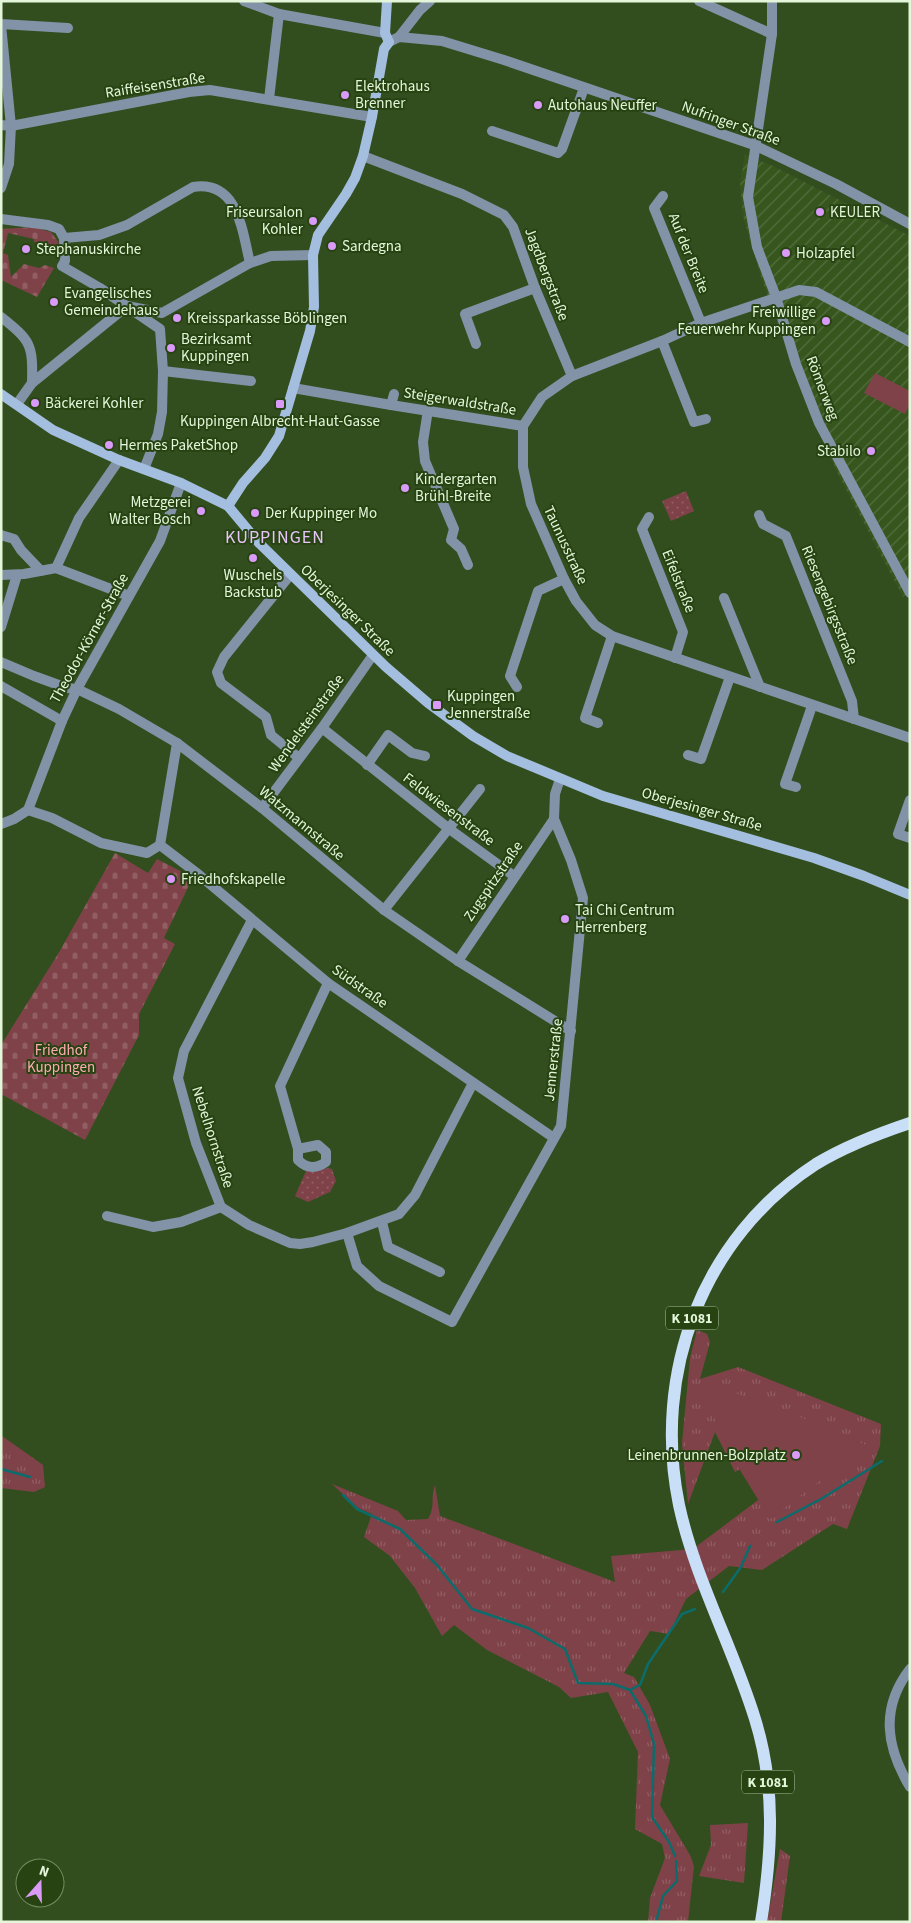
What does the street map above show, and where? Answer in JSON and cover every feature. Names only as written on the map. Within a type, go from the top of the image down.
[{"type":"main road","points":[[3,397],[17,404],[53,430],[144,470],[181,483],[228,506],[243,483],[265,458],[279,436],[310,334],[314,307],[313,255],[318,235],[346,194],[355,178],[363,156],[387,37],[386,1]]},
{"type":"main road","name":"Oberjesinger Straße","points":[[228,506],[259,543],[373,655],[428,703],[473,736],[507,756],[620,802],[814,858],[871,878],[910,895]]},
{"type":"main road","name":"K 1081","points":[[761,1922],[770,1847],[768,1779],[756,1720],[714,1613],[684,1524],[672,1464],[671,1417],[674,1384],[685,1339],[695,1310],[709,1281],[729,1248],[746,1226],[777,1195],[802,1174],[840,1150],[871,1136],[910,1123]]},
{"type":"street","points":[[244,1],[279,14],[387,37],[399,37],[420,10],[430,1]]},
{"type":"street","points":[[699,1],[772,34]]},
{"type":"street","name":"Römerweg","points":[[772,1],[772,34],[748,197],[757,248],[776,297],[796,364],[819,423],[846,477],[910,593]]},
{"type":"street","points":[[269,99],[279,14]]},
{"type":"street","points":[[1,188],[9,164],[1,25],[68,28]]},
{"type":"street","name":"Nufringer Straße","points":[[399,37],[442,41],[754,146],[836,184],[910,224]]},
{"type":"street","points":[[492,131],[558,153],[562,149],[584,88]]},
{"type":"street","name":"Raiffeisenstraße","points":[[6,126],[189,92],[210,90],[372,117]]},
{"type":"street","name":"Jagdbergstraße","points":[[363,156],[462,194],[504,214],[513,227],[535,288],[572,376]]},
{"type":"street","points":[[64,238],[99,235],[127,226],[194,187],[206,185],[218,189],[236,208],[250,263]]},
{"type":"street","name":"Auf der Breite","points":[[663,196],[654,208],[702,323]]},
{"type":"street","points":[[1,219],[48,225],[59,229],[64,238],[65,261],[62,266],[127,306],[160,329]]},
{"type":"street","points":[[127,306],[162,313],[250,263],[271,256],[313,255]]},
{"type":"street","points":[[476,344],[465,314],[535,288]]},
{"type":"street","points":[[523,426],[542,397],[572,376],[662,341],[702,323],[799,290],[816,292],[910,342]]},
{"type":"street","points":[[17,404],[32,383],[127,306]]},
{"type":"street","points":[[144,470],[158,434],[162,412],[164,371],[160,329],[162,313]]},
{"type":"street","points":[[1,317],[23,334],[30,345],[33,365],[32,383]]},
{"type":"street","points":[[662,341],[694,422],[706,420]]},
{"type":"street","points":[[164,371],[251,381]]},
{"type":"street","name":"Steigerwaldstraße","points":[[293,388],[523,426]]},
{"type":"street","name":"Steigerwaldstraße","points":[[392,405],[394,394]]},
{"type":"street","points":[[428,410],[423,442],[425,462],[454,529],[451,540],[461,549],[468,565]]},
{"type":"street","name":"Taunusstraße","points":[[523,426],[523,467],[531,504],[564,579],[576,601],[595,625],[612,636],[910,738]]},
{"type":"street","points":[[56,568],[79,518],[120,460]]},
{"type":"street","name":"Theodor-Körner-Straße","points":[[28,810],[62,721],[77,689],[160,541],[181,483]]},
{"type":"street","name":"Riesengebirgsstraße","points":[[759,515],[763,524],[786,536],[852,701],[854,719]]},
{"type":"street","name":"Eifelstraße","points":[[649,517],[642,529],[683,632],[675,658]]},
{"type":"street","points":[[1,535],[14,539],[21,550],[41,571]]},
{"type":"street","points":[[1,575],[56,568],[129,596]]},
{"type":"street","points":[[1,627],[17,574]]},
{"type":"street","points":[[290,574],[224,657],[217,672],[222,683],[266,717],[271,735],[299,758]]},
{"type":"street","points":[[516,687],[510,676],[538,591],[564,579]]},
{"type":"street","points":[[724,598],[760,687]]},
{"type":"street","points":[[598,723],[585,718],[612,636]]},
{"type":"street","name":"Wendelsteinstraße","points":[[262,808],[322,728],[373,655]]},
{"type":"street","name":"Watzmannstraße","points":[[1,662],[50,682],[67,688],[77,689],[118,709],[177,743],[262,808],[384,910],[458,961],[571,1031]]},
{"type":"street","points":[[688,755],[701,759],[730,677]]},
{"type":"street","points":[[1,686],[62,721]]},
{"type":"street","points":[[796,787],[785,784],[812,706]]},
{"type":"street","name":"Feldwiesenstraße","points":[[322,728],[448,828],[514,876]]},
{"type":"street","name":"Feldwiesenstraße","points":[[367,765],[388,735],[412,753],[425,756]]},
{"type":"street","points":[[1,824],[14,819],[28,810],[52,818],[101,843],[147,853],[160,845],[177,743]]},
{"type":"street","name":"Jennerstraße","points":[[347,1233],[357,1266],[379,1286],[452,1322],[561,1126],[583,898],[571,860],[554,819],[555,794],[560,779]]},
{"type":"street","points":[[384,910],[480,789]]},
{"type":"street","points":[[910,800],[898,834],[910,838]]},
{"type":"street","name":"Zugspitzstraße","points":[[458,961],[554,819]]},
{"type":"street","name":"Südstraße","points":[[160,845],[198,874],[328,983],[554,1138]]},
{"type":"street","name":"Nebelhornstraße","points":[[252,920],[184,1051],[178,1078],[196,1143],[221,1207],[250,1225],[290,1243],[313,1242],[347,1233],[382,1222],[399,1214],[415,1195],[473,1083]]},
{"type":"street","points":[[298,1149],[280,1086],[328,983]]},
{"type":"street","points":[[107,1216],[153,1227],[181,1222],[221,1207]]},
{"type":"street","points":[[382,1222],[388,1247],[440,1272]]},
{"type":"street","points":[[910,1669],[897,1688],[889,1715],[889,1730],[898,1768],[910,1787]]},
{"type":"shaded area","points":[[745,155],[773,166],[910,236],[910,590],[903,597],[839,476],[813,418],[762,280],[743,216],[740,183]]},
{"type":"green space","points":[[34,227],[51,232],[59,243],[49,249],[46,243],[34,242],[34,239],[8,233],[3,253],[8,255],[11,277],[24,264],[39,268],[45,265],[54,268],[37,297],[1,280],[1,229]]},
{"type":"green space","points":[[875,373],[910,391],[910,404],[905,414],[864,393]]},
{"type":"green space","points":[[686,491],[694,511],[671,521],[662,501]]},
{"type":"green space","name":"Friedhof Kuppingen","points":[[115,853],[148,873],[157,859],[192,879],[164,938],[175,944],[139,1014],[139,1035],[85,1140],[1,1094],[1,1045],[58,954]]},
{"type":"green space","points":[[328,1168],[332,1169],[336,1181],[330,1192],[308,1202],[295,1196],[306,1171],[311,1172]]},
{"type":"green space","points":[[697,1330],[707,1334],[710,1342],[700,1379],[738,1367],[881,1424],[880,1446],[847,1529],[833,1524],[762,1570],[729,1566],[686,1599],[669,1634],[650,1631],[624,1673],[634,1677],[650,1705],[670,1759],[660,1805],[690,1855],[694,1866],[688,1922],[648,1922],[650,1898],[665,1858],[662,1844],[635,1829],[638,1752],[608,1692],[571,1698],[559,1687],[487,1650],[454,1625],[442,1636],[415,1588],[390,1556],[364,1537],[372,1514],[358,1508],[332,1484],[398,1511],[406,1520],[428,1519],[432,1510],[435,1485],[440,1516],[615,1582],[611,1556],[693,1549],[774,1488],[757,1459],[735,1472],[715,1432],[688,1504],[682,1443],[690,1358]]},
{"type":"green space","name":"Leinenbrunnen-Bolzplatz","points":[[714,1385],[797,1416],[873,1448],[815,1484],[770,1519],[735,1462],[707,1402],[706,1390],[708,1386]]},
{"type":"green space","points":[[2,1436],[43,1465],[45,1487],[34,1492],[1,1488]]},
{"type":"green space","points":[[748,1823],[744,1883],[699,1876],[711,1845],[710,1825]]},
{"type":"green space","points":[[780,1849],[790,1856],[781,1922],[767,1922]]},
{"type":"waterway","points":[[777,1522],[821,1499],[882,1461]]},
{"type":"waterway","points":[[1,1469],[30,1477]]},
{"type":"waterway","points":[[343,1495],[357,1509],[400,1529],[437,1565],[472,1609],[528,1628],[565,1649],[578,1683],[613,1684],[630,1690],[646,1716],[654,1744],[652,1817],[669,1842],[675,1856]]},
{"type":"waterway","points":[[723,1592],[741,1567],[750,1546]]},
{"type":"waterway","points":[[630,1690],[640,1685],[648,1664],[682,1614],[695,1609]]},
{"type":"waterway","points":[[656,1922],[663,1896],[677,1881],[676,1861]]},
{"type":"place","name":"Elektrohaus Brenner","points":[[345,95]]},
{"type":"place","name":"Autohaus Neuffer","points":[[538,105]]},
{"type":"place","name":"KEULER","points":[[820,212]]},
{"type":"place","name":"Friseursalon Kohler","points":[[313,221]]},
{"type":"place","name":"Sardegna","points":[[332,246]]},
{"type":"place","name":"Stephanuskirche","points":[[26,249]]},
{"type":"place","name":"Holzapfel","points":[[786,253]]},
{"type":"place","name":"Evangelisches Gemeindehaus","points":[[54,302]]},
{"type":"place","name":"Kreissparkasse Böblingen","points":[[177,318]]},
{"type":"place","name":"Freiwillige Feuerwehr Kuppingen","points":[[826,321]]},
{"type":"place","name":"Bezirksamt Kuppingen","points":[[171,348]]},
{"type":"place","name":"Bäckerei Kohler","points":[[35,403]]},
{"type":"place","name":"Kuppingen Albrecht-Haut-Gasse","points":[[280,404]]},
{"type":"place","name":"Hermes PaketShop","points":[[109,445]]},
{"type":"place","name":"Stabilo","points":[[871,451]]},
{"type":"place","name":"Kindergarten Brühl-Breite","points":[[405,488]]},
{"type":"place","name":"Metzgerei Walter Bosch","points":[[201,511]]},
{"type":"place","name":"Der Kuppinger Mo","points":[[255,513]]},
{"type":"place","name":"Wuschels Backstub","points":[[253,558]]},
{"type":"place","name":"Kuppingen Jennerstraße","points":[[437,705]]},
{"type":"place","name":"Friedhofskapelle","points":[[171,879]]},
{"type":"place","name":"Tai Chi Centrum Herrenberg","points":[[565,919]]},
{"type":"place","name":"Leinenbrunnen-Bolzplatz","points":[[796,1455]]},
{"type":"district","name":"KUPPINGEN","points":[[275,537]]}]
